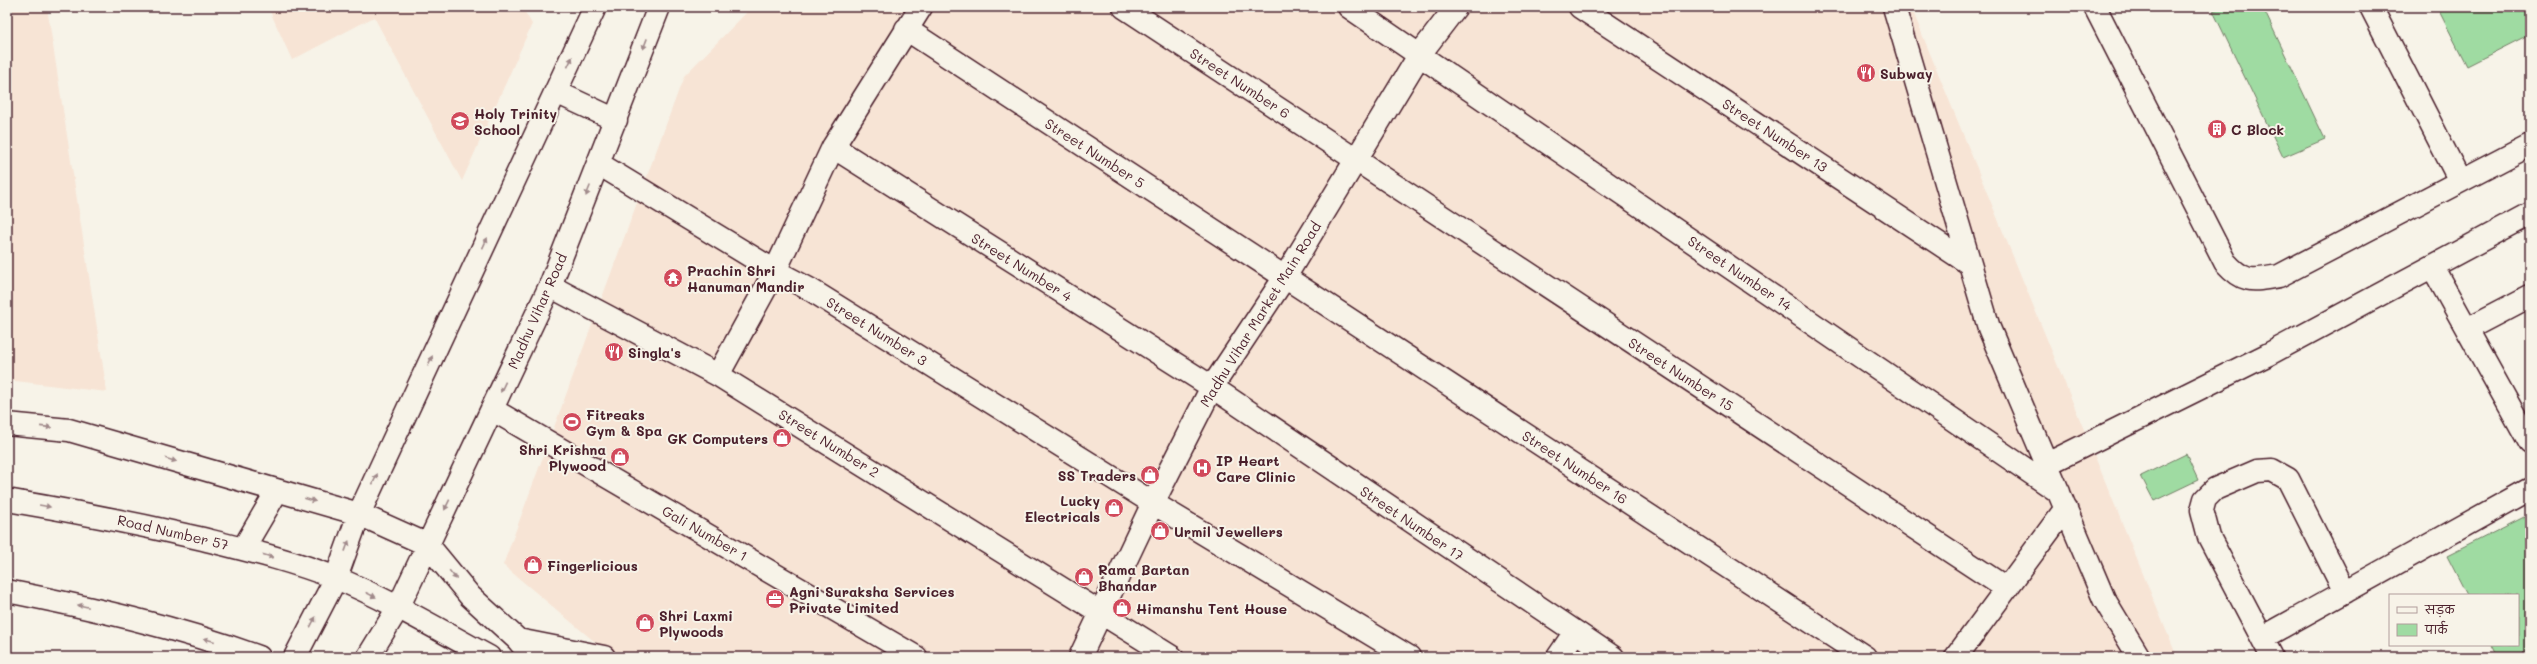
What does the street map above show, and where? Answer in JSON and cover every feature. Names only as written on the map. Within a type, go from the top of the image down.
[{"type":"street","points":[[295,657],[336,578],[359,514],[595,7]]},
{"type":"street","name":"Madhu Vihar Road","points":[[368,657],[398,608],[493,410],[550,286],[599,164],[659,7]]},
{"type":"street","points":[[718,375],[775,271],[832,147],[906,28],[921,7]]},
{"type":"street","name":"Street Number 6","points":[[1124,7],[1355,159]]},
{"type":"street","name":"Street Number 14","points":[[1349,7],[1420,54],[2062,500]]},
{"type":"street","name":"Madhu Vihar Market Main Road","points":[[1080,657],[1153,502],[1212,387],[1285,277],[1355,159],[1420,54],[1456,7]]},
{"type":"street","name":"Street Number 13","points":[[1580,7],[1970,264]]},
{"type":"street","points":[[1894,7],[1989,328],[2104,599],[2139,657]]},
{"type":"street","points":[[2095,7],[2225,262],[2239,277],[2260,280],[2279,276],[2530,145]]},
{"type":"street","points":[[2371,7],[2460,182]]},
{"type":"street","name":"Street Number 5","points":[[906,28],[1285,277]]},
{"type":"street","points":[[556,92],[616,120]]},
{"type":"street","name":"Street Number 4","points":[[832,147],[1212,387]]},
{"type":"street","name":"Street Number 15","points":[[1355,159],[2006,588]]},
{"type":"street","name":"Street Number 3","points":[[599,164],[775,271],[818,294],[1153,502],[1409,657]]},
{"type":"street","points":[[2047,464],[2267,355],[2433,268],[2530,214]]},
{"type":"street","points":[[2433,268],[2530,443]]},
{"type":"street","name":"Street Number 16","points":[[1285,277],[1865,657]]},
{"type":"street","name":"Street Number 2","points":[[550,286],[718,375],[1172,657]]},
{"type":"street","points":[[2467,329],[2530,296]]},
{"type":"street","name":"Street Number 17","points":[[1212,387],[1613,657]]},
{"type":"street","name":"Gali Number 1","points":[[493,410],[916,657]]},
{"type":"street","points":[[7,424],[69,430],[359,514],[428,545],[470,596],[518,640],[532,657]]},
{"type":"street","points":[[2272,657],[2209,537],[2202,510],[2205,499],[2215,489],[2257,471],[2272,470],[2288,479],[2345,592]]},
{"type":"street","points":[[2262,638],[2530,489]]},
{"type":"street","points":[[243,549],[277,491]]},
{"type":"street","name":"Road Number 57","points":[[7,500],[110,518],[243,549],[336,578],[398,608],[489,657]]},
{"type":"street","points":[[1956,657],[2006,588],[2062,500]]},
{"type":"street","points":[[7,591],[88,607],[225,645],[259,657]]},
{"type":"street","points":[[1558,657],[1575,632]]},
{"type":"street","points":[[518,640],[604,657]]},
{"type":"shaded area","points":[[7,7],[47,7],[107,392],[7,380]]},
{"type":"shaded area","name":"Holy Trinity School","points":[[268,7],[522,7],[532,24],[462,181],[374,17],[292,60]]},
{"type":"shaded area","points":[[752,7],[1911,7],[2177,657],[613,657],[503,565],[684,76]]},
{"type":"green space","points":[[2221,7],[2267,7],[2264,10],[2325,139],[2283,157],[2213,11]]},
{"type":"green space","points":[[2437,7],[2527,7],[2530,12],[2530,34],[2467,66]]},
{"type":"green space","points":[[2186,454],[2198,480],[2154,501],[2141,476]]},
{"type":"green space","points":[[2530,514],[2530,650],[2515,657],[2498,657],[2492,646],[2519,646],[2519,594],[2466,594],[2447,556]]},
{"type":"place","name":"Subway","points":[[1866,73]]},
{"type":"place","name":"Holy Trinity School","points":[[460,121]]},
{"type":"place","name":"C Block","points":[[2217,129]]},
{"type":"place","name":"Prachin Shri Hanuman Mandir","points":[[673,278]]},
{"type":"place","name":"Singla's","points":[[614,352]]},
{"type":"place","name":"Fitreaks Gym & Spa","points":[[572,422]]},
{"type":"place","name":"GK Computers","points":[[782,438]]},
{"type":"place","name":"Shri Krishna Plywood","points":[[620,457]]},
{"type":"place","name":"IP Heart Care Clinic","points":[[1202,468]]},
{"type":"place","name":"SS Traders","points":[[1150,475]]},
{"type":"place","name":"Lucky Electricals","points":[[1114,508]]},
{"type":"place","name":"Urmil Jewellers","points":[[1160,531]]},
{"type":"place","name":"Fingerlicious","points":[[533,565]]},
{"type":"place","name":"Rama Bartan Bhandar","points":[[1084,577]]},
{"type":"place","name":"Agni Suraksha Services Private Limited","points":[[775,599]]},
{"type":"place","name":"Himanshu Tent House","points":[[1122,608]]},
{"type":"place","name":"Shri Laxmi Plywoods","points":[[645,623]]}]
